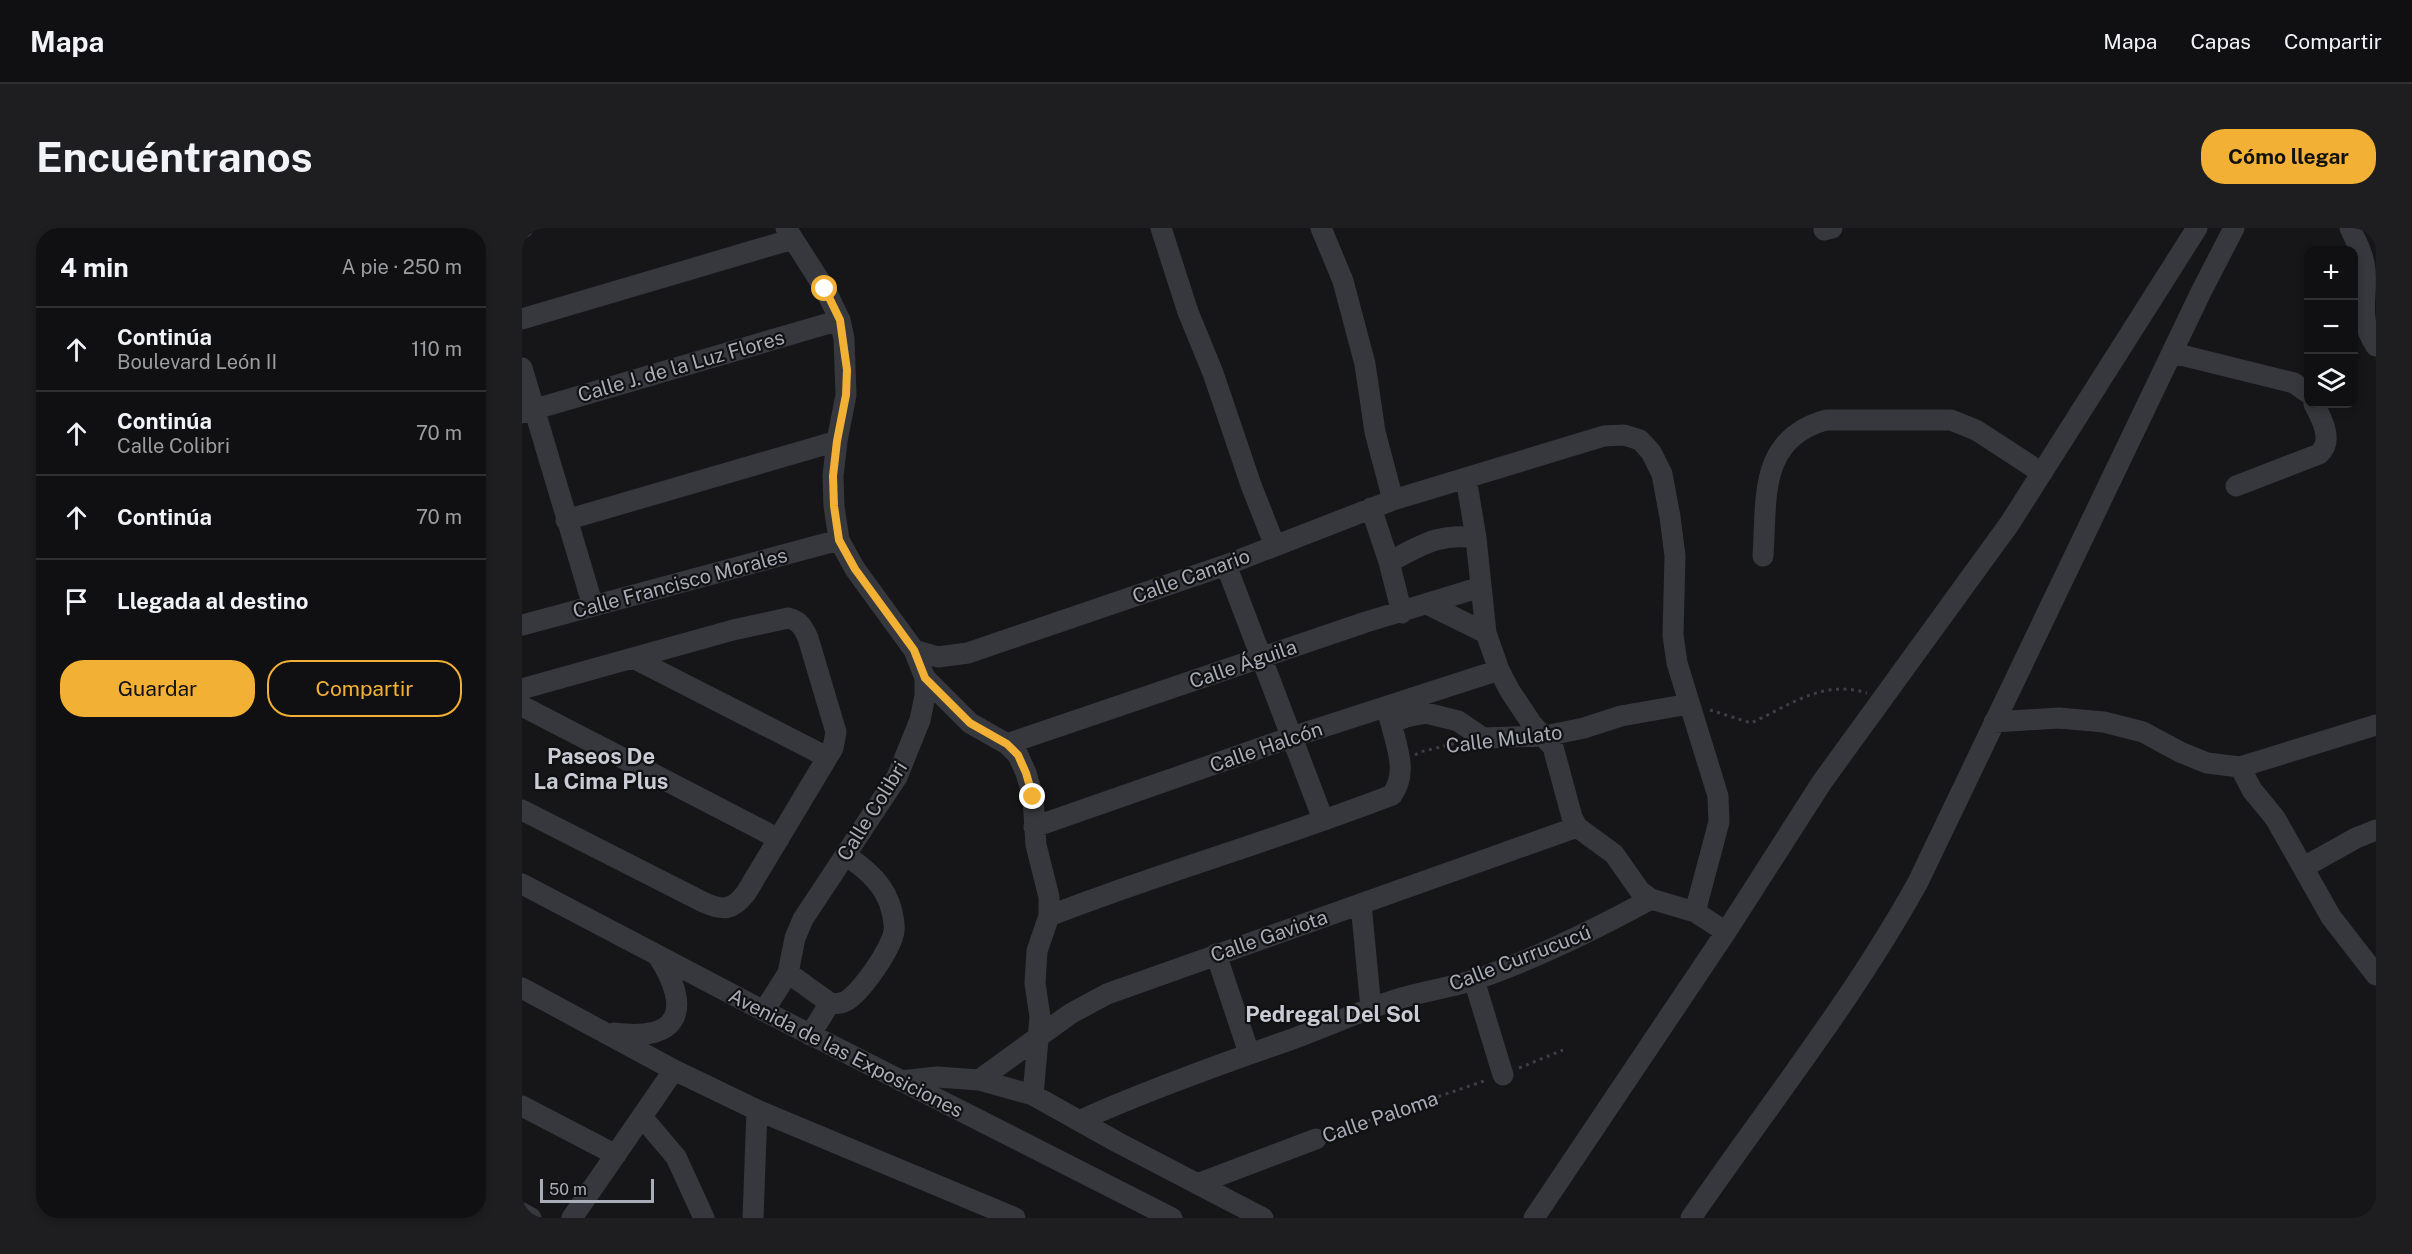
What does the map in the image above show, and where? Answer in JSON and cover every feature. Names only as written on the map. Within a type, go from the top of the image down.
[{"type":"street","points":[[1161,228],[1188,312],[1213,373],[1275,546]]},
{"type":"street","points":[[1321,228],[1342,281],[1365,364],[1376,432],[1393,500]]},
{"type":"street","points":[[1534,1218],[1726,932],[1793,824],[1997,542],[2197,228]]},
{"type":"street","points":[[1691,1218],[1851,989],[1918,882],[2234,228]]},
{"type":"street","points":[[2350,228],[2364,262],[2363,318],[2376,346]]},
{"type":"street","points":[[522,319],[789,234],[825,289],[840,320],[844,339],[846,395],[837,441],[834,506],[839,540]]},
{"type":"street","name":"Calle J. de la Luz Flores","points":[[528,411],[840,320]]},
{"type":"street","points":[[2173,353],[2294,383],[2304,390]]},
{"type":"street","points":[[522,368],[528,411],[566,520],[592,606]]},
{"type":"street","points":[[2236,486],[2319,454],[2325,449],[2326,433],[2316,408]]},
{"type":"street","points":[[1763,556],[1771,468],[1786,442],[1811,424],[1826,420],[1952,420],[1976,430],[2042,473]]},
{"type":"street","name":"Calle Canario","points":[[914,650],[938,657],[968,653],[1226,565],[1393,500],[1604,436],[1624,435],[1640,440],[1652,452],[1662,474],[1671,517],[1675,556],[1673,635],[1677,663],[1718,796],[1719,822],[1695,912]]},
{"type":"street","points":[[566,520],[837,441]]},
{"type":"street","points":[[1466,478],[1476,538],[1486,633],[1499,670],[1521,709],[1553,747],[1566,800],[1577,827],[1614,854],[1640,891],[1651,899],[1695,912],[1726,932]]},
{"type":"street","points":[[1371,508],[1389,562],[1402,613]]},
{"type":"street","points":[[1389,562],[1434,539],[1448,536],[1476,538]]},
{"type":"street","name":"Calle Francisco Morales","points":[[522,625],[839,540]]},
{"type":"street","name":"Calle Colibri","points":[[788,973],[795,938],[803,919],[897,777],[910,748],[923,704],[925,678],[914,650],[855,569],[839,540]]},
{"type":"street","points":[[1226,565],[1323,819]]},
{"type":"street","name":"Calle Águila","points":[[1007,744],[1366,622],[1402,613],[1480,587]]},
{"type":"street","points":[[1427,604],[1486,633]]},
{"type":"street","points":[[522,689],[761,623],[788,618],[795,619],[808,638],[836,724],[835,739],[827,757],[746,893],[729,909],[721,909],[703,902],[522,810]]},
{"type":"street","points":[[635,659],[827,757]]},
{"type":"street","name":"Calle Halcón","points":[[1034,828],[1292,737],[1388,715],[1499,670]]},
{"type":"street","points":[[925,678],[970,723],[1007,744],[1018,755],[1033,797],[1036,845],[1049,897],[1049,916],[1037,951],[1035,983],[1040,1017],[1032,1095]]},
{"type":"street","name":"Calle Mulato","points":[[1483,738],[1545,736],[1584,728],[1621,716],[1689,704]]},
{"type":"street","points":[[522,706],[779,839]]},
{"type":"street","points":[[1049,916],[1121,888],[1296,830],[1392,795],[1399,785],[1401,768],[1388,715],[1406,717],[1426,713],[1458,721],[1483,738]]},
{"type":"street","points":[[1994,722],[2059,718],[2104,722],[2143,732],[2206,763],[2240,766],[2374,732]]},
{"type":"street","points":[[2240,766],[2252,790],[2275,818],[2331,917],[2376,975]]},
{"type":"street","name":"Calle Gaviota","points":[[979,1080],[1070,1014],[1107,994],[1577,827]]},
{"type":"street","points":[[2304,867],[2356,838],[2376,830]]},
{"type":"street","points":[[764,1011],[788,973],[830,1003],[843,1003],[860,987],[883,958],[894,930],[892,911],[883,890],[871,873],[846,855]]},
{"type":"street","name":"Avenida de las Exposiciones","points":[[522,884],[810,1035],[1172,1218]]},
{"type":"street","name":"Calle Currucucú","points":[[1081,1120],[1136,1096],[1396,999],[1474,980],[1565,944],[1651,899]]},
{"type":"street","points":[[1361,904],[1371,1008]]},
{"type":"street","points":[[1216,954],[1249,1053]]},
{"type":"street","points":[[604,1032],[649,1034],[671,1023],[677,1014],[676,991],[658,956]]},
{"type":"street","points":[[1474,980],[1503,1075]]},
{"type":"street","points":[[522,988],[674,1070],[758,1110],[1015,1218]]},
{"type":"street","points":[[810,1035],[830,1003]]},
{"type":"street","points":[[572,1218],[674,1070]]},
{"type":"street","points":[[900,1081],[937,1077],[979,1080],[1032,1095],[1263,1218]]},
{"type":"street","points":[[522,1106],[616,1155]]},
{"type":"street","points":[[753,1218],[758,1110]]},
{"type":"street","points":[[642,1116],[676,1157],[704,1218]]},
{"type":"street","name":"Calle Paloma","points":[[1197,1184],[1316,1139]]},
{"type":"street","points":[[522,1214],[531,1218]]},
{"type":"path","points":[[1689,704],[1751,723],[1778,711],[1799,697],[1829,690],[1858,690],[1883,698]]},
{"type":"path","name":"Calle Mulato","points":[[1401,768],[1410,758],[1420,752],[1483,738]]},
{"type":"path","name":"Calle Paloma","points":[[1316,1139],[1503,1075],[1563,1050]]},
{"type":"district","name":"Paseos De La Cima Plus","points":[[601,768]]},
{"type":"district","name":"Pedregal Del Sol","points":[[1333,1014]]},
{"type":"route","points":[[825,289],[840,320],[847,370],[846,395],[833,476],[834,506],[839,540],[855,569],[914,650],[925,678],[970,723],[1007,744],[1018,755],[1033,797]]}]
